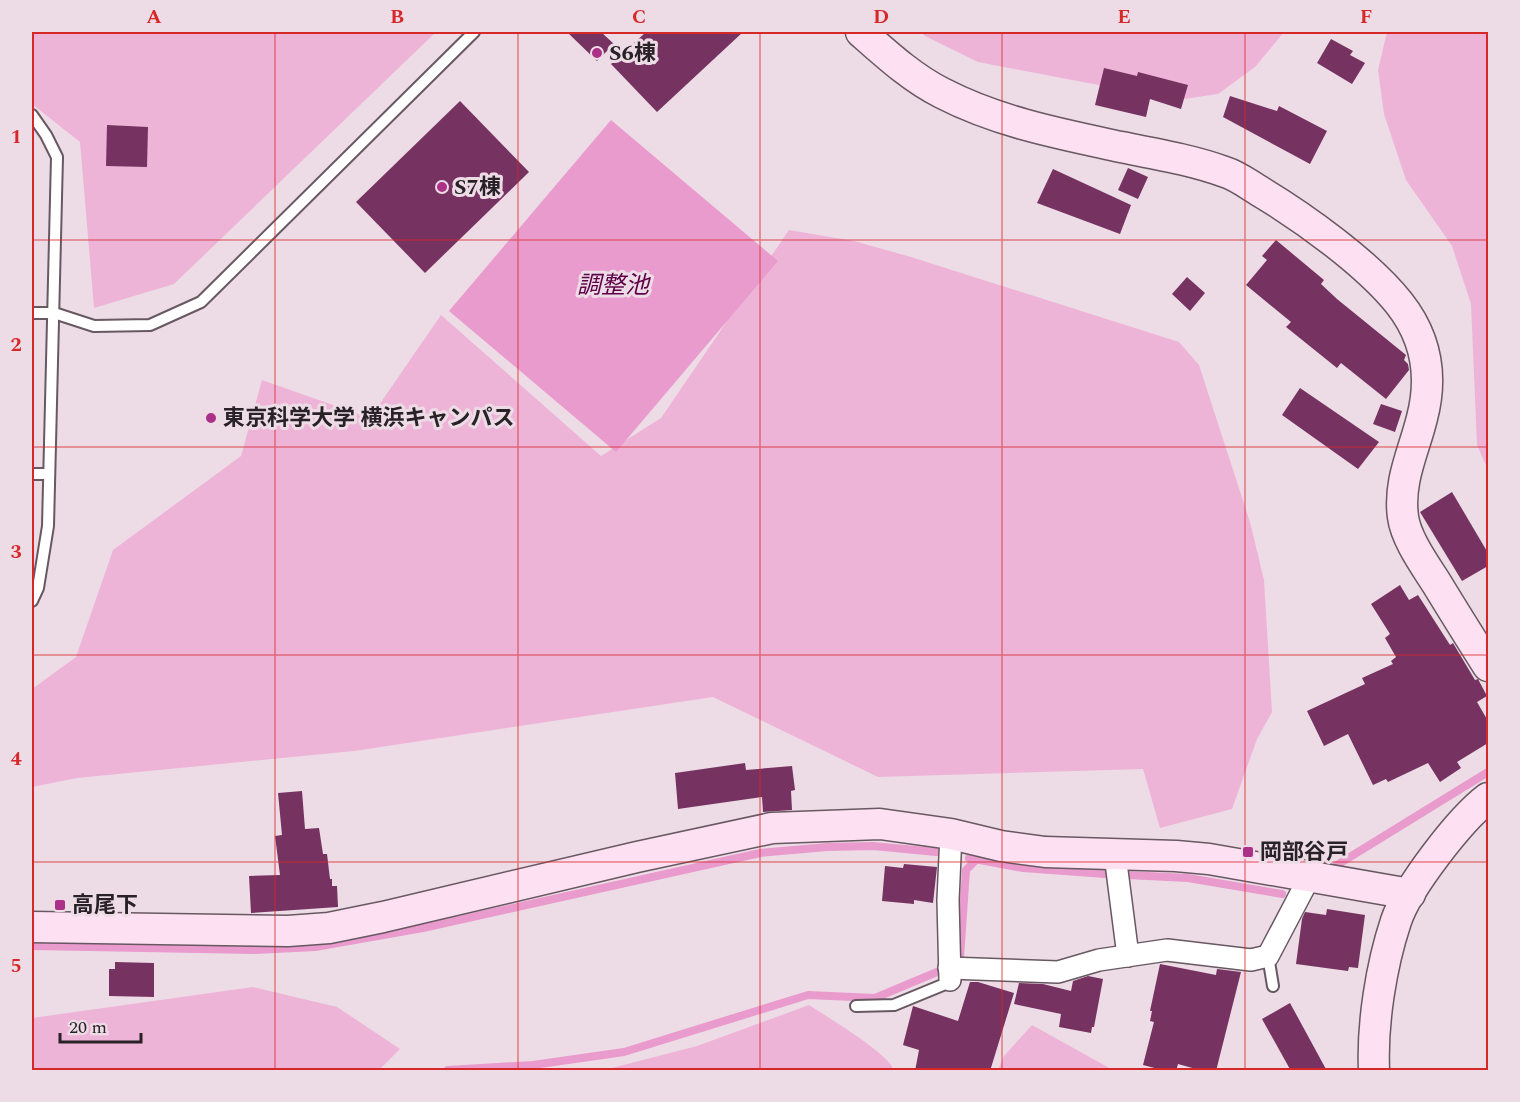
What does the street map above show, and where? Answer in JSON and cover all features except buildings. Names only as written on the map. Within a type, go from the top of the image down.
[{"type":"street","points":[[861,32],[893,61],[941,93],[1001,118],[1062,135],[1205,165],[1229,173],[1285,207],[1359,263],[1399,303],[1417,333],[1426,358],[1428,382],[1423,417],[1408,461],[1402,490],[1403,519],[1416,552],[1488,666]]},
{"type":"street","points":[[1374,1071],[1377,1016],[1385,963],[1396,920],[1410,894],[1447,840],[1488,798]]},
{"type":"street","points":[[32,927],[288,931],[329,928],[772,828],[880,824],[951,834],[1034,851],[1176,856],[1209,860],[1410,894]]},
{"type":"street","points":[[951,834],[948,900],[950,975],[1058,972],[1099,960],[1167,950],[1251,960],[1268,956],[1310,878]]},
{"type":"street","points":[[1115,855],[1128,956]]},
{"type":"lane","points":[[32,313],[54,313],[94,326],[150,325],[201,302],[474,32]]},
{"type":"lane","points":[[32,115],[46,135],[57,157],[48,526],[38,588],[32,601]]},
{"type":"lane","points":[[32,474],[48,474]]},
{"type":"lane","points":[[1268,956],[1272,986]]},
{"type":"lane","points":[[856,1006],[894,1005],[950,975]]},
{"type":"shaded area","points":[[32,32],[436,32],[174,284],[94,308],[80,142],[32,104]]},
{"type":"shaded area","points":[[921,32],[1284,32],[1255,67],[1218,94],[1177,100],[978,62]]},
{"type":"shaded area","points":[[1387,32],[1488,32],[1488,470],[1477,445],[1471,304],[1452,246],[1406,180],[1384,114],[1378,70]]},
{"type":"shaded area","points":[[789,230],[854,241],[911,257],[1179,342],[1199,365],[1250,522],[1264,580],[1272,712],[1257,739],[1232,809],[1160,828],[1143,769],[878,777],[713,697],[354,751],[77,778],[32,787],[32,689],[76,657],[113,550],[241,456],[262,380],[370,418],[441,315],[601,456],[661,418]]},
{"type":"shaded area","points":[[253,987],[337,1007],[400,1049],[379,1070],[32,1070],[32,1018]]},
{"type":"shaded area","points":[[809,1005],[881,1054],[894,1070],[604,1070],[697,1046]]},
{"type":"shaded area","points":[[1032,1025],[1113,1070],[998,1070],[1004,1056]]},
{"type":"water","name":"調整池","points":[[611,120],[778,261],[616,452],[449,311]]},
{"type":"waterway","points":[[1337,865],[1488,772]]},
{"type":"waterway","points":[[32,946],[255,950],[315,947],[423,928],[760,853],[827,847],[873,846],[936,852]]},
{"type":"waterway","points":[[969,858],[1023,868],[1105,874]]},
{"type":"waterway","points":[[960,958],[966,870],[976,860]]},
{"type":"waterway","points":[[1127,875],[1188,878],[1282,894]]},
{"type":"waterway","points":[[448,1070],[533,1065],[624,1052],[808,995],[875,998],[937,972]]},
{"type":"place","name":"S6棟","points":[[597,53]]},
{"type":"place","name":"S7棟","points":[[442,187]]},
{"type":"place","name":"東京科学大学 横浜キャンパス","points":[[211,418]]},
{"type":"place","name":"岡部谷戸","points":[[1248,852]]},
{"type":"place","name":"高尾下","points":[[60,905]]}]
